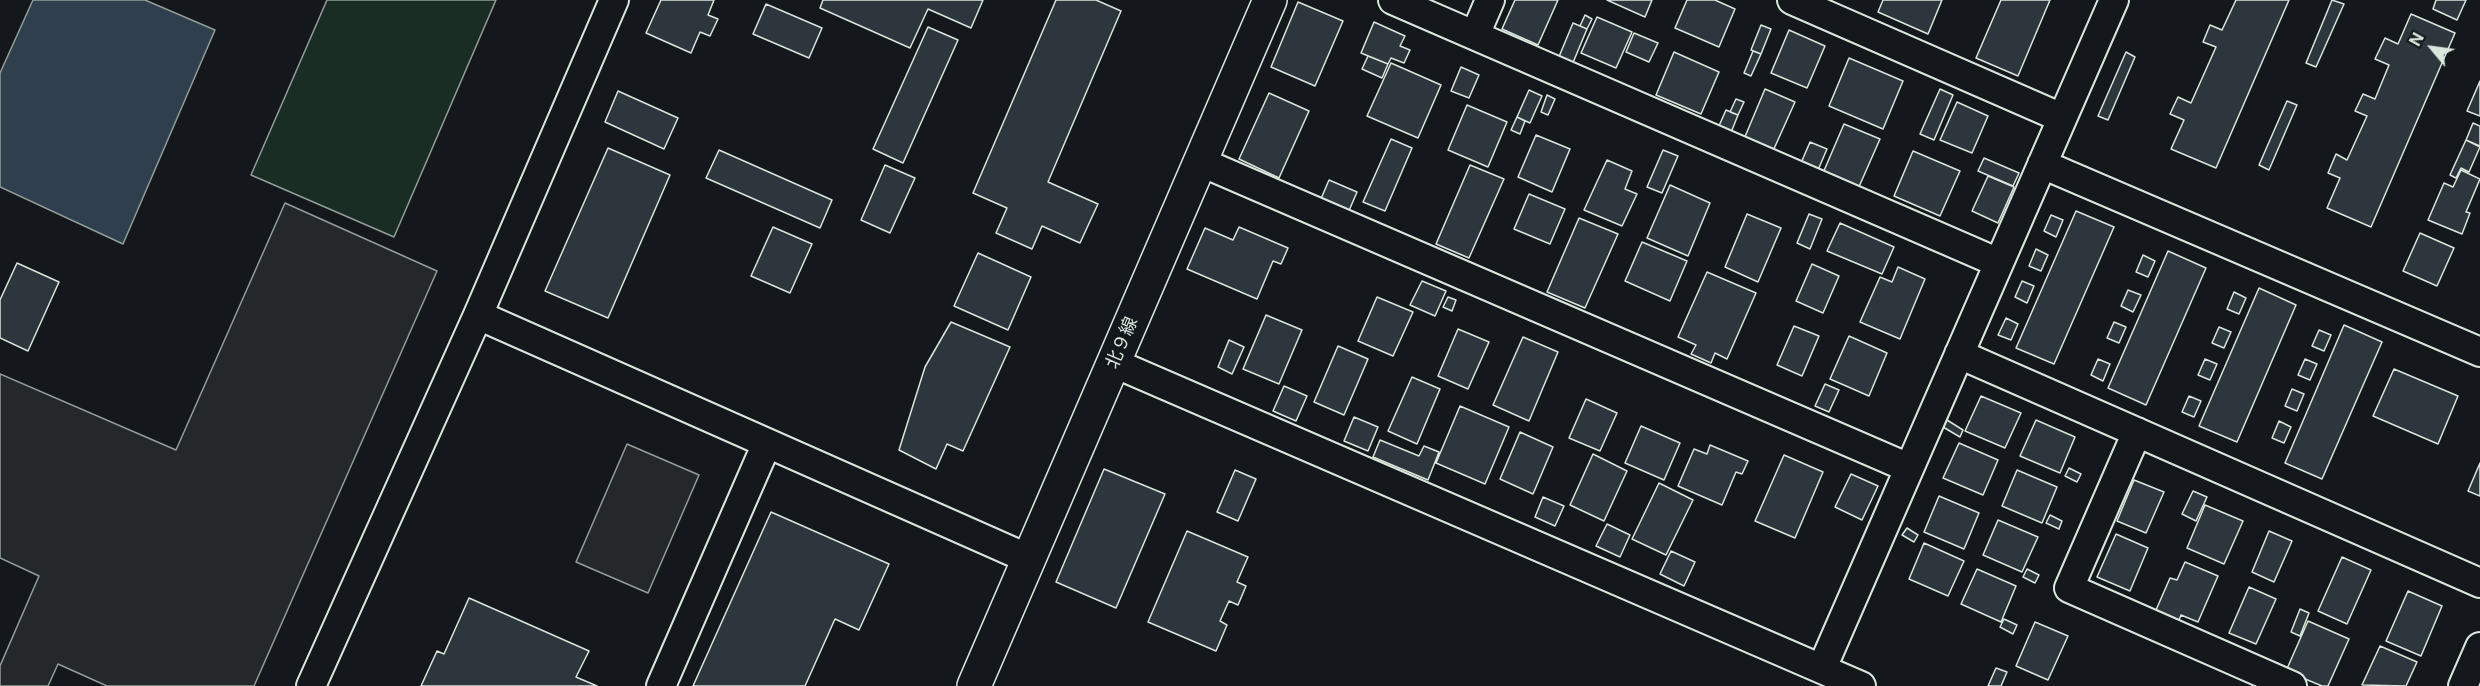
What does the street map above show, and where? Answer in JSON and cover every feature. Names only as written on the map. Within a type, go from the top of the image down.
[{"type":"street","points":[[311,686],[478,315],[614,0]]},
{"type":"street","name":"北９線","points":[[974,686],[1270,0]]},
{"type":"street","points":[[1393,0],[1999,263]]},
{"type":"street","points":[[1475,36],[1490,0]]},
{"type":"street","points":[[1792,0],[2062,118]]},
{"type":"street","points":[[1821,668],[2114,0]]},
{"type":"street","points":[[1201,162],[1909,468]]},
{"type":"street","points":[[2042,164],[2480,352]]},
{"type":"street","points":[[478,315],[1029,559]]},
{"type":"street","points":[[1959,354],[2480,583]]},
{"type":"street","points":[[1114,363],[1861,686]]},
{"type":"street","points":[[2137,432],[2069,588],[2292,686]]},
{"type":"street","points":[[661,686],[767,443]]},
{"type":"street","points":[[2463,686],[2480,647]]},
{"type":"green space","points":[[327,0],[496,0],[394,237],[251,175]]},
{"type":"shaded area","points":[[285,203],[437,271],[254,686],[107,686],[58,664],[48,686],[0,686],[0,666],[39,576],[0,558],[0,374],[176,450]]},
{"type":"shaded area","points":[[627,444],[699,475],[648,593],[576,562]]},
{"type":"water","points":[[33,0],[145,0],[215,30],[123,244],[0,187],[0,73]]},
{"type":"building","points":[[661,0],[714,0],[708,15],[718,19],[710,36],[700,32],[691,53],[646,33]]},
{"type":"building","points":[[823,0],[983,0],[971,28],[928,9],[910,48],[820,8]]},
{"type":"building","points":[[1056,0],[1096,0],[1121,11],[1048,182],[1098,204],[1080,243],[1042,226],[1032,249],[996,233],[1007,208],[973,193]]},
{"type":"building","points":[[1515,0],[1558,0],[1538,45],[1502,29]]},
{"type":"building","points":[[1607,0],[1652,0],[1645,17]]},
{"type":"building","points":[[1687,0],[1715,0],[1735,9],[1719,47],[1675,28]]},
{"type":"building","points":[[1883,0],[1942,0],[1928,34],[1878,12]]},
{"type":"building","points":[[2001,0],[2050,0],[2018,76],[1976,58]]},
{"type":"building","points":[[2236,0],[2289,0],[2216,168],[2171,149],[2184,120],[2170,114],[2178,97],[2191,103],[2216,47],[2203,42],[2210,25],[2222,30]]},
{"type":"building","points":[[2332,0],[2344,4],[2316,67],[2306,63]]},
{"type":"building","points":[[2436,0],[2466,0],[2457,20],[2433,9]]},
{"type":"building","points":[[1298,2],[1343,21],[1315,86],[1271,67]]},
{"type":"building","points":[[766,4],[822,28],[809,58],[753,34]]},
{"type":"building","points":[[2411,14],[2455,33],[2371,227],[2327,208],[2340,178],[2328,173],[2336,154],[2347,160],[2367,116],[2355,111],[2363,94],[2375,99],[2389,65],[2375,59],[2385,38],[2398,44]]},
{"type":"building","points":[[1585,15],[1592,19],[1587,29],[1580,26]]},
{"type":"building","points":[[1597,17],[1632,32],[1616,68],[1581,53]]},
{"type":"building","points":[[1374,22],[1405,36],[1400,46],[1410,50],[1404,63],[1391,58],[1388,64],[1361,53]]},
{"type":"building","points":[[1573,23],[1587,29],[1572,65],[1558,59]]},
{"type":"building","points":[[1761,25],[1771,29],[1761,54],[1751,50]]},
{"type":"building","points":[[928,27],[958,40],[903,163],[873,149]]},
{"type":"building","points":[[1789,30],[1825,46],[1807,88],[1771,73]]},
{"type":"building","points":[[1634,33],[1658,43],[1649,62],[1626,52]]},
{"type":"building","points":[[1753,51],[1761,54],[1751,76],[1744,73]]},
{"type":"building","points":[[1674,52],[1719,72],[1701,114],[1656,95]]},
{"type":"building","points":[[2126,52],[2135,57],[2108,120],[2098,116]]},
{"type":"building","points":[[1368,56],[1388,64],[1382,78],[1362,69]]},
{"type":"building","points":[[1849,58],[1903,81],[1883,129],[1829,106]]},
{"type":"building","points":[[1391,63],[1441,85],[1418,138],[1367,116]]},
{"type":"building","points":[[1461,67],[1479,75],[1469,98],[1451,91]]},
{"type":"building","points":[[2480,81],[2480,116],[2467,111]]},
{"type":"building","points":[[1765,89],[1795,102],[1773,151],[1744,139]]},
{"type":"building","points":[[1940,89],[1953,95],[1934,140],[1920,134]]},
{"type":"building","points":[[1529,90],[1542,96],[1530,123],[1517,117]]},
{"type":"building","points":[[618,91],[678,118],[664,149],[605,122]]},
{"type":"building","points":[[1269,93],[1309,111],[1279,178],[1239,159]]},
{"type":"building","points":[[1547,95],[1555,99],[1548,115],[1541,112]]},
{"type":"building","points":[[1736,99],[1744,102],[1738,115],[1730,112]]},
{"type":"building","points":[[2287,101],[2297,105],[2269,170],[2259,165]]},
{"type":"building","points":[[1957,102],[1988,116],[1972,153],[1940,140]]},
{"type":"building","points":[[1467,105],[1507,122],[1488,167],[1448,150]]},
{"type":"building","points":[[1726,110],[1738,115],[1728,140],[1715,135]]},
{"type":"building","points":[[1517,117],[1525,121],[1520,134],[1511,130]]},
{"type":"building","points":[[2473,123],[2480,126],[2480,146],[2466,140]]},
{"type":"building","points":[[1844,124],[1880,139],[1858,189],[1823,173]]},
{"type":"building","points":[[1536,135],[1570,149],[1552,192],[1518,177]]},
{"type":"building","points":[[1391,139],[1412,148],[1385,211],[1363,202]]},
{"type":"building","points":[[2466,140],[2480,147],[2469,172],[2461,168],[2456,178],[2450,175]]},
{"type":"building","points":[[1810,142],[1827,149],[1818,170],[1801,163]]},
{"type":"building","points":[[608,148],[670,175],[608,318],[545,291]]},
{"type":"building","points":[[719,150],[832,200],[820,228],[706,178]]},
{"type":"building","points":[[1663,150],[1678,156],[1662,193],[1647,187]]},
{"type":"building","points":[[1913,151],[1960,171],[1940,216],[1894,196]]},
{"type":"building","points":[[1984,158],[2019,173],[2013,186],[1978,171]]},
{"type":"building","points":[[1607,160],[1632,171],[1625,189],[1637,194],[1622,226],[1584,210]]},
{"type":"building","points":[[885,165],[915,178],[890,233],[861,220]]},
{"type":"building","points":[[1470,165],[1504,179],[1469,258],[1436,244]]},
{"type":"building","points":[[2461,170],[2480,179],[2466,212],[2470,213],[2462,234],[2428,220],[2444,183],[2453,187]]},
{"type":"building","points":[[1988,176],[2014,187],[1998,223],[1972,211]]},
{"type":"building","points":[[1329,180],[1357,192],[1348,213],[1320,201]]},
{"type":"building","points":[[1670,185],[1710,203],[1688,256],[1647,238]]},
{"type":"building","points":[[1529,194],[1565,209],[1550,244],[1514,229]]},
{"type":"building","points":[[2076,211],[2114,227],[2054,364],[2016,348]]},
{"type":"building","points":[[1747,214],[1781,228],[1758,282],[1725,267]]},
{"type":"building","points":[[1809,214],[1822,219],[1810,249],[1797,243]]},
{"type":"building","points":[[2051,215],[2063,220],[2056,237],[2044,231]]},
{"type":"building","points":[[1579,218],[1618,234],[1585,308],[1547,292]]},
{"type":"building","points":[[1840,223],[1894,247],[1882,274],[1827,251]]},
{"type":"building","points":[[773,227],[812,244],[790,293],[751,276]]},
{"type":"building","points":[[1239,227],[1288,248],[1281,264],[1273,261],[1257,299],[1187,269],[1205,228],[1233,240]]},
{"type":"building","points":[[2420,233],[2454,248],[2437,286],[2403,271]]},
{"type":"building","points":[[1642,242],[1687,261],[1670,301],[1625,281]]},
{"type":"building","points":[[2036,249],[2048,255],[2041,271],[2029,266]]},
{"type":"building","points":[[2168,251],[2206,268],[2146,405],[2108,388]]},
{"type":"building","points":[[978,253],[1031,277],[1008,330],[954,306]]},
{"type":"building","points":[[2143,255],[2155,261],[2148,277],[2136,272]]},
{"type":"building","points":[[17,263],[59,282],[28,351],[0,338],[0,300]]},
{"type":"building","points":[[1812,264],[1839,276],[1823,313],[1796,301]]},
{"type":"building","points":[[1898,267],[1925,279],[1900,339],[1860,322],[1880,277],[1892,282]]},
{"type":"building","points":[[1707,272],[1756,293],[1727,359],[1715,353],[1711,363],[1691,354],[1696,345],[1678,337]]},
{"type":"building","points":[[1422,281],[1446,291],[1435,316],[1410,305]]},
{"type":"building","points":[[2022,281],[2034,286],[2027,303],[2015,297]]},
{"type":"building","points":[[2259,288],[2296,305],[2237,442],[2199,426]]},
{"type":"building","points":[[2128,290],[2141,295],[2133,312],[2121,306]]},
{"type":"building","points":[[2234,292],[2246,298],[2239,314],[2227,309]]},
{"type":"building","points":[[1377,297],[1413,312],[1393,356],[1358,341]]},
{"type":"building","points":[[1448,297],[1456,300],[1452,311],[1443,307]]},
{"type":"building","points":[[1266,315],[1302,330],[1279,384],[1243,369]]},
{"type":"building","points":[[2006,318],[2018,324],[2011,340],[1998,335]]},
{"type":"building","points":[[951,322],[1010,347],[963,451],[947,444],[936,469],[899,450],[925,367]]},
{"type":"building","points":[[2114,322],[2126,327],[2119,343],[2107,338]]},
{"type":"building","points":[[2344,325],[2382,342],[2322,479],[2285,463]]},
{"type":"building","points":[[1794,326],[1819,336],[1802,376],[1777,365]]},
{"type":"building","points":[[2219,327],[2231,332],[2224,348],[2212,343]]},
{"type":"building","points":[[1458,329],[1489,342],[1468,389],[1438,376]]},
{"type":"building","points":[[2319,330],[2331,335],[2324,351],[2312,346]]},
{"type":"building","points":[[1849,336],[1887,353],[1869,396],[1830,379]]},
{"type":"building","points":[[1523,337],[1558,352],[1529,421],[1493,405]]},
{"type":"building","points":[[1229,340],[1244,347],[1232,374],[1218,367]]},
{"type":"building","points":[[1338,346],[1368,359],[1344,415],[1314,402]]},
{"type":"building","points":[[2098,359],[2110,364],[2103,381],[2091,375]]},
{"type":"building","points":[[2205,359],[2217,364],[2210,380],[2198,375]]},
{"type":"building","points":[[2305,359],[2317,364],[2310,380],[2298,375]]},
{"type":"building","points":[[2394,369],[2458,396],[2438,444],[2373,416]]},
{"type":"building","points":[[1412,377],[1440,389],[1417,444],[1388,431]]},
{"type":"building","points":[[1825,384],[1839,390],[1829,412],[1815,406]]},
{"type":"building","points":[[1284,386],[1307,396],[1296,421],[1273,411]]},
{"type":"building","points":[[2292,389],[2304,394],[2297,411],[2285,406]]},
{"type":"building","points":[[1981,396],[2021,413],[2005,448],[1965,431]]},
{"type":"building","points":[[2189,396],[2201,401],[2194,417],[2182,412]]},
{"type":"building","points":[[1586,399],[1617,413],[1600,451],[1569,438]]},
{"type":"building","points":[[1460,406],[1509,427],[1485,484],[1436,463]]},
{"type":"building","points":[[1354,417],[1378,427],[1368,451],[1344,441]]},
{"type":"building","points":[[1947,420],[1963,430],[1960,437],[1943,427]]},
{"type":"building","points":[[2036,420],[2075,437],[2060,473],[2020,456]]},
{"type":"building","points":[[2279,421],[2291,427],[2284,443],[2272,438]]},
{"type":"building","points":[[1641,426],[1680,443],[1664,480],[1625,463]]},
{"type":"building","points":[[1520,432],[1553,447],[1533,494],[1500,479]]},
{"type":"building","points":[[1380,440],[1419,456],[1424,446],[1439,452],[1428,480],[1373,457]]},
{"type":"building","points":[[1959,443],[1998,460],[1983,495],[1943,478]]},
{"type":"building","points":[[1710,445],[1748,461],[1742,474],[1736,472],[1722,505],[1678,486],[1694,449],[1707,454]]},
{"type":"building","points":[[1593,454],[1627,471],[1604,521],[1570,505]]},
{"type":"building","points":[[1784,455],[1823,472],[1795,538],[1755,521]]},
{"type":"building","points":[[2480,463],[2480,496],[2468,491]]},
{"type":"building","points":[[2069,468],[2081,474],[2077,482],[2065,476]]},
{"type":"building","points":[[1104,469],[1165,494],[1116,608],[1056,582]]},
{"type":"building","points":[[1235,470],[1256,479],[1238,521],[1217,512]]},
{"type":"building","points":[[2017,470],[2057,487],[2042,523],[2002,506]]},
{"type":"building","points":[[1851,474],[1878,486],[1862,520],[1835,507]]},
{"type":"building","points":[[2134,480],[2164,492],[2146,533],[2117,521]]},
{"type":"building","points":[[1659,483],[1693,500],[1666,555],[1632,539]]},
{"type":"building","points":[[2193,491],[2207,497],[2196,521],[2182,514]]},
{"type":"building","points":[[1939,496],[1979,513],[1964,549],[1924,532]]},
{"type":"building","points":[[1543,497],[1564,506],[1555,526],[1535,517]]},
{"type":"building","points":[[2205,505],[2243,521],[2224,564],[2187,548]]},
{"type":"building","points":[[771,512],[889,564],[859,630],[835,619],[805,686],[693,686]]},
{"type":"building","points":[[2050,515],[2062,521],[2059,529],[2046,523]]},
{"type":"building","points":[[1998,520],[2038,537],[2022,572],[1983,555]]},
{"type":"building","points":[[1607,524],[1630,535],[1620,557],[1596,546]]},
{"type":"building","points":[[1907,528],[1918,535],[1914,542],[1902,535]]},
{"type":"building","points":[[1187,531],[1248,557],[1237,582],[1246,586],[1238,605],[1229,601],[1220,621],[1227,625],[1216,651],[1148,622]]},
{"type":"building","points":[[2269,531],[2292,541],[2274,582],[2252,572]]},
{"type":"building","points":[[2116,534],[2148,548],[2130,591],[2097,577]]},
{"type":"building","points":[[1924,543],[1964,561],[1948,596],[1909,579]]},
{"type":"building","points":[[1671,551],[1695,562],[1684,586],[1660,574]]},
{"type":"building","points":[[2342,557],[2371,570],[2347,624],[2318,611]]},
{"type":"building","points":[[2185,562],[2218,576],[2198,622],[2181,615],[2179,620],[2156,610],[2170,578],[2177,580]]},
{"type":"building","points":[[1977,569],[2016,586],[2001,622],[1961,604]]},
{"type":"building","points":[[2027,569],[2039,575],[2035,583],[2023,577]]},
{"type":"building","points":[[2249,587],[2276,599],[2256,644],[2229,633]]},
{"type":"building","points":[[2408,591],[2442,606],[2421,656],[2386,641]]},
{"type":"building","points":[[469,598],[589,651],[576,677],[597,686],[421,686],[437,651],[444,654]]},
{"type":"building","points":[[2300,609],[2309,613],[2300,636],[2291,632]]},
{"type":"building","points":[[2004,619],[2017,625],[2013,634],[2000,627]]},
{"type":"building","points":[[2308,621],[2349,639],[2328,686],[2322,686],[2286,671]]},
{"type":"building","points":[[2035,622],[2068,636],[2048,680],[2016,666]]},
{"type":"building","points":[[2380,646],[2417,662],[2406,686],[2362,685]]},
{"type":"building","points":[[1996,668],[2007,672],[2001,686],[1988,686]]}]
